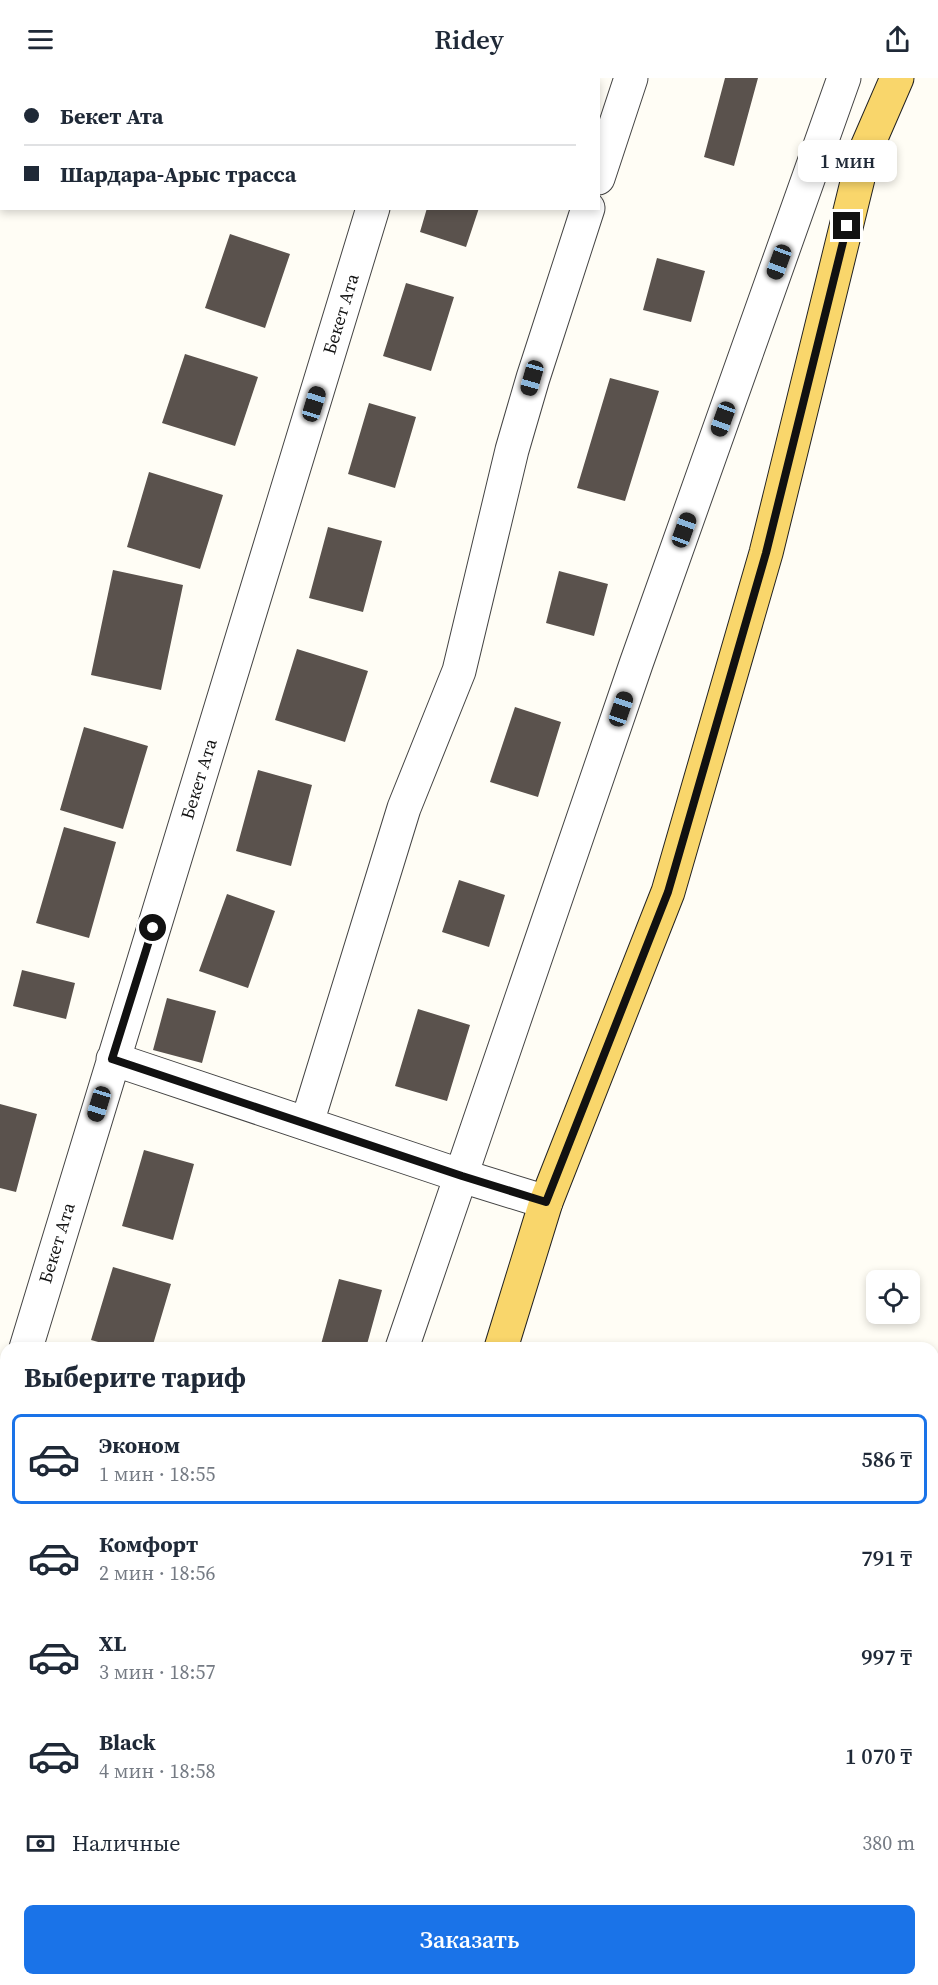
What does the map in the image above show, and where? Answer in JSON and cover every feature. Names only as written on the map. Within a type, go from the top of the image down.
[{"type":"main road","points":[[503,1342],[546,1202],[668,892],[766,553],[864,154],[897,78]]},
{"type":"street","points":[[600,172],[632,78]]},
{"type":"street","points":[[404,1342],[636,664],[844,78]]},
{"type":"street","name":"Бекет Ата","points":[[28,1342],[112,1059],[262,577],[372,210]]},
{"type":"street","points":[[307,1123],[404,808],[459,671],[512,450],[532,378],[587,210]]},
{"type":"street","points":[[112,1059],[546,1202]]},
{"type":"building","points":[[725,78],[758,78],[734,166],[704,157]]},
{"type":"building","points":[[426,210],[478,210],[466,247],[420,232]]},
{"type":"building","points":[[230,234],[290,254],[265,328],[205,308]]},
{"type":"building","points":[[657,258],[705,271],[691,322],[643,310]]},
{"type":"building","points":[[406,283],[454,297],[431,371],[383,356]]},
{"type":"building","points":[[185,354],[258,377],[235,446],[162,423]]},
{"type":"building","points":[[610,378],[659,391],[625,501],[577,488]]},
{"type":"building","points":[[369,403],[416,417],[395,488],[348,474]]},
{"type":"building","points":[[149,472],[223,495],[200,569],[127,547]]},
{"type":"building","points":[[328,527],[382,541],[363,612],[309,598]]},
{"type":"building","points":[[113,570],[183,585],[161,690],[91,675]]},
{"type":"building","points":[[559,571],[608,584],[594,636],[546,623]]},
{"type":"building","points":[[297,649],[368,671],[345,742],[275,720]]},
{"type":"building","points":[[515,707],[561,722],[538,797],[490,782]]},
{"type":"building","points":[[84,727],[148,746],[123,829],[60,810]]},
{"type":"building","points":[[258,770],[312,785],[291,866],[236,851]]},
{"type":"building","points":[[64,827],[116,842],[89,938],[36,923]]},
{"type":"building","points":[[459,880],[505,895],[489,947],[442,932]]},
{"type":"building","points":[[227,894],[275,911],[248,988],[199,971]]},
{"type":"building","points":[[22,970],[75,983],[66,1019],[13,1006]]},
{"type":"building","points":[[167,998],[216,1011],[202,1063],[153,1050]]},
{"type":"building","points":[[418,1009],[470,1025],[447,1101],[395,1086]]},
{"type":"building","points":[[0,1104],[37,1114],[16,1192],[0,1188]]},
{"type":"building","points":[[144,1150],[194,1164],[173,1240],[122,1226]]},
{"type":"building","points":[[113,1267],[171,1284],[154,1342],[91,1340]]},
{"type":"building","points":[[339,1279],[382,1290],[368,1342],[322,1342]]},
{"type":"route","points":[[153,928],[112,1059],[546,1202],[668,892],[766,553],[847,226]]}]
